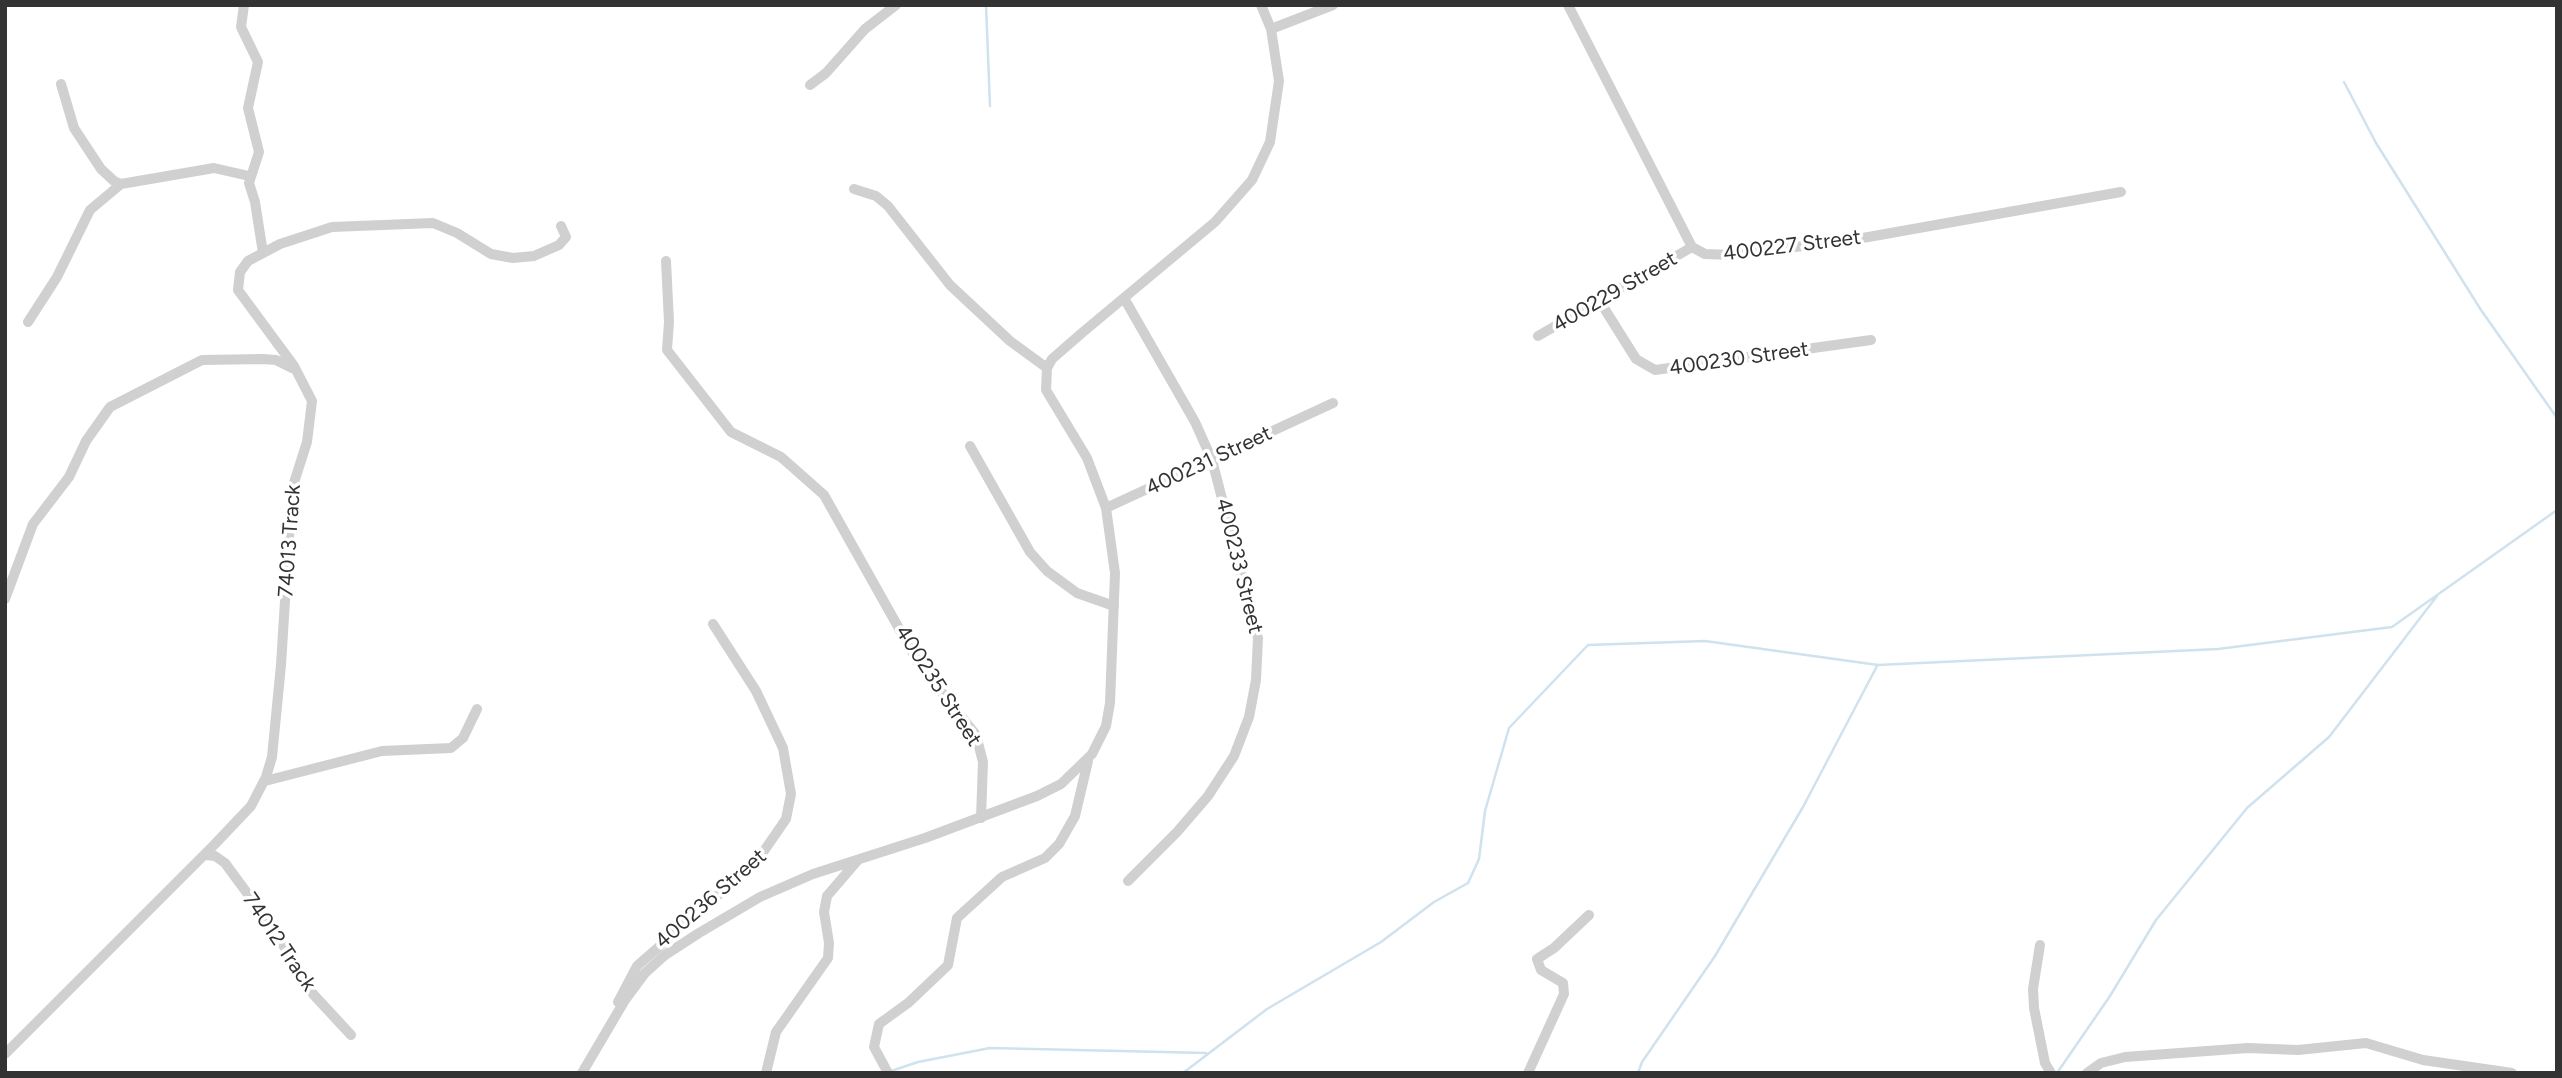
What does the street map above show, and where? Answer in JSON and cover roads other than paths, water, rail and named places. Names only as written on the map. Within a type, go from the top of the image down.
[{"type":"street","points":[[244,5],[241,27],[258,62],[248,108],[259,152],[249,176],[263,253]]},
{"type":"street","points":[[810,85],[826,73],[865,29],[896,5]]},
{"type":"street","points":[[582,1073],[613,1018],[645,973],[677,947],[760,897],[860,858],[981,818],[1061,784],[1100,742],[1110,703],[1115,573],[1106,508],[1087,457],[1046,390],[1047,368],[1058,354],[1215,222],[1252,180],[1270,142],[1277,109],[1278,60],[1272,29],[1261,5]]},
{"type":"street","points":[[1272,29],[1333,5]]},
{"type":"street","name":"400227 Street","points":[[1568,5],[1692,247],[1713,255],[1763,252],[1857,239],[2121,192]]},
{"type":"street","points":[[61,84],[74,128],[84,146],[101,169],[121,184]]},
{"type":"street","points":[[28,322],[57,277],[90,210],[121,184],[214,168],[249,176]]},
{"type":"street","points":[[854,189],[876,196],[888,206],[950,285],[1010,341],[1047,368]]},
{"type":"street","name":"74013 Track","points":[[5,1054],[205,855],[251,806],[265,781],[272,757],[281,665],[292,489],[312,421],[312,401],[297,371],[238,290],[240,272],[248,261],[263,253],[332,227],[408,222],[442,225],[491,254],[534,257],[564,241],[566,234],[561,226]]},
{"type":"street","name":"400229 Street","points":[[1538,336],[1692,247]]},
{"type":"street","name":"400235 Street","points":[[666,261],[669,322],[666,346],[670,355],[731,432],[770,451],[824,495],[919,664],[976,735],[983,762],[981,818]]},
{"type":"street","name":"400233 Street","points":[[1124,298],[1195,422],[1212,460],[1258,638],[1256,680],[1249,717],[1234,756],[1208,796],[1128,881]]},
{"type":"street","name":"400230 Street","points":[[1599,300],[1636,359],[1655,370],[1871,340]]},
{"type":"street","points":[[5,598],[33,524],[69,477],[86,441],[110,407],[202,360],[276,360],[297,371]]},
{"type":"street","name":"400231 Street","points":[[1106,508],[1314,417],[1333,403]]},
{"type":"street","points":[[970,446],[1003,508],[1039,562],[1077,593],[1114,606]]},
{"type":"street","name":"400236 Street","points":[[613,1018],[620,996],[637,966],[757,861],[769,848],[786,819],[791,794],[783,748],[756,691],[713,624]]},
{"type":"street","points":[[265,781],[382,751],[450,748],[463,738],[477,709]]},
{"type":"street","points":[[888,1073],[874,1047],[879,1024],[908,1003],[948,965],[955,921],[964,910],[1002,877],[1052,853],[1075,816],[1088,758]]},
{"type":"street","name":"74012 Track","points":[[205,855],[215,856],[225,863],[272,927],[313,994],[351,1035]]},
{"type":"street","points":[[766,1073],[776,1032],[828,958],[829,943],[824,912],[827,896],[860,858]]},
{"type":"street","points":[[1528,1073],[1564,993],[1563,983],[1541,970],[1537,959],[1554,948],[1589,915]]},
{"type":"street","points":[[2040,945],[2033,989],[2034,1008],[2045,1063],[2051,1073]]},
{"type":"street","points":[[2087,1073],[2101,1063],[2125,1057],[2248,1048],[2298,1050],[2366,1043],[2423,1060],[2512,1073]]},
{"type":"waterway","points":[[986,5],[990,106]]},
{"type":"waterway","points":[[2344,82],[2376,143],[2481,310],[2557,418]]},
{"type":"waterway","points":[[1183,1073],[1267,1009],[1381,942],[1434,902],[1468,883],[1479,859],[1485,811],[1509,728],[1588,645],[1705,641],[1878,665],[2218,649],[2392,627],[2557,510]]},
{"type":"waterway","points":[[2057,1073],[2110,996],[2156,920],[2247,808],[2329,737],[2437,596]]},
{"type":"waterway","points":[[1638,1073],[1642,1062],[1715,956],[1803,807],[1877,666]]},
{"type":"waterway","points":[[891,1071],[918,1062],[990,1048],[1206,1053]]}]
